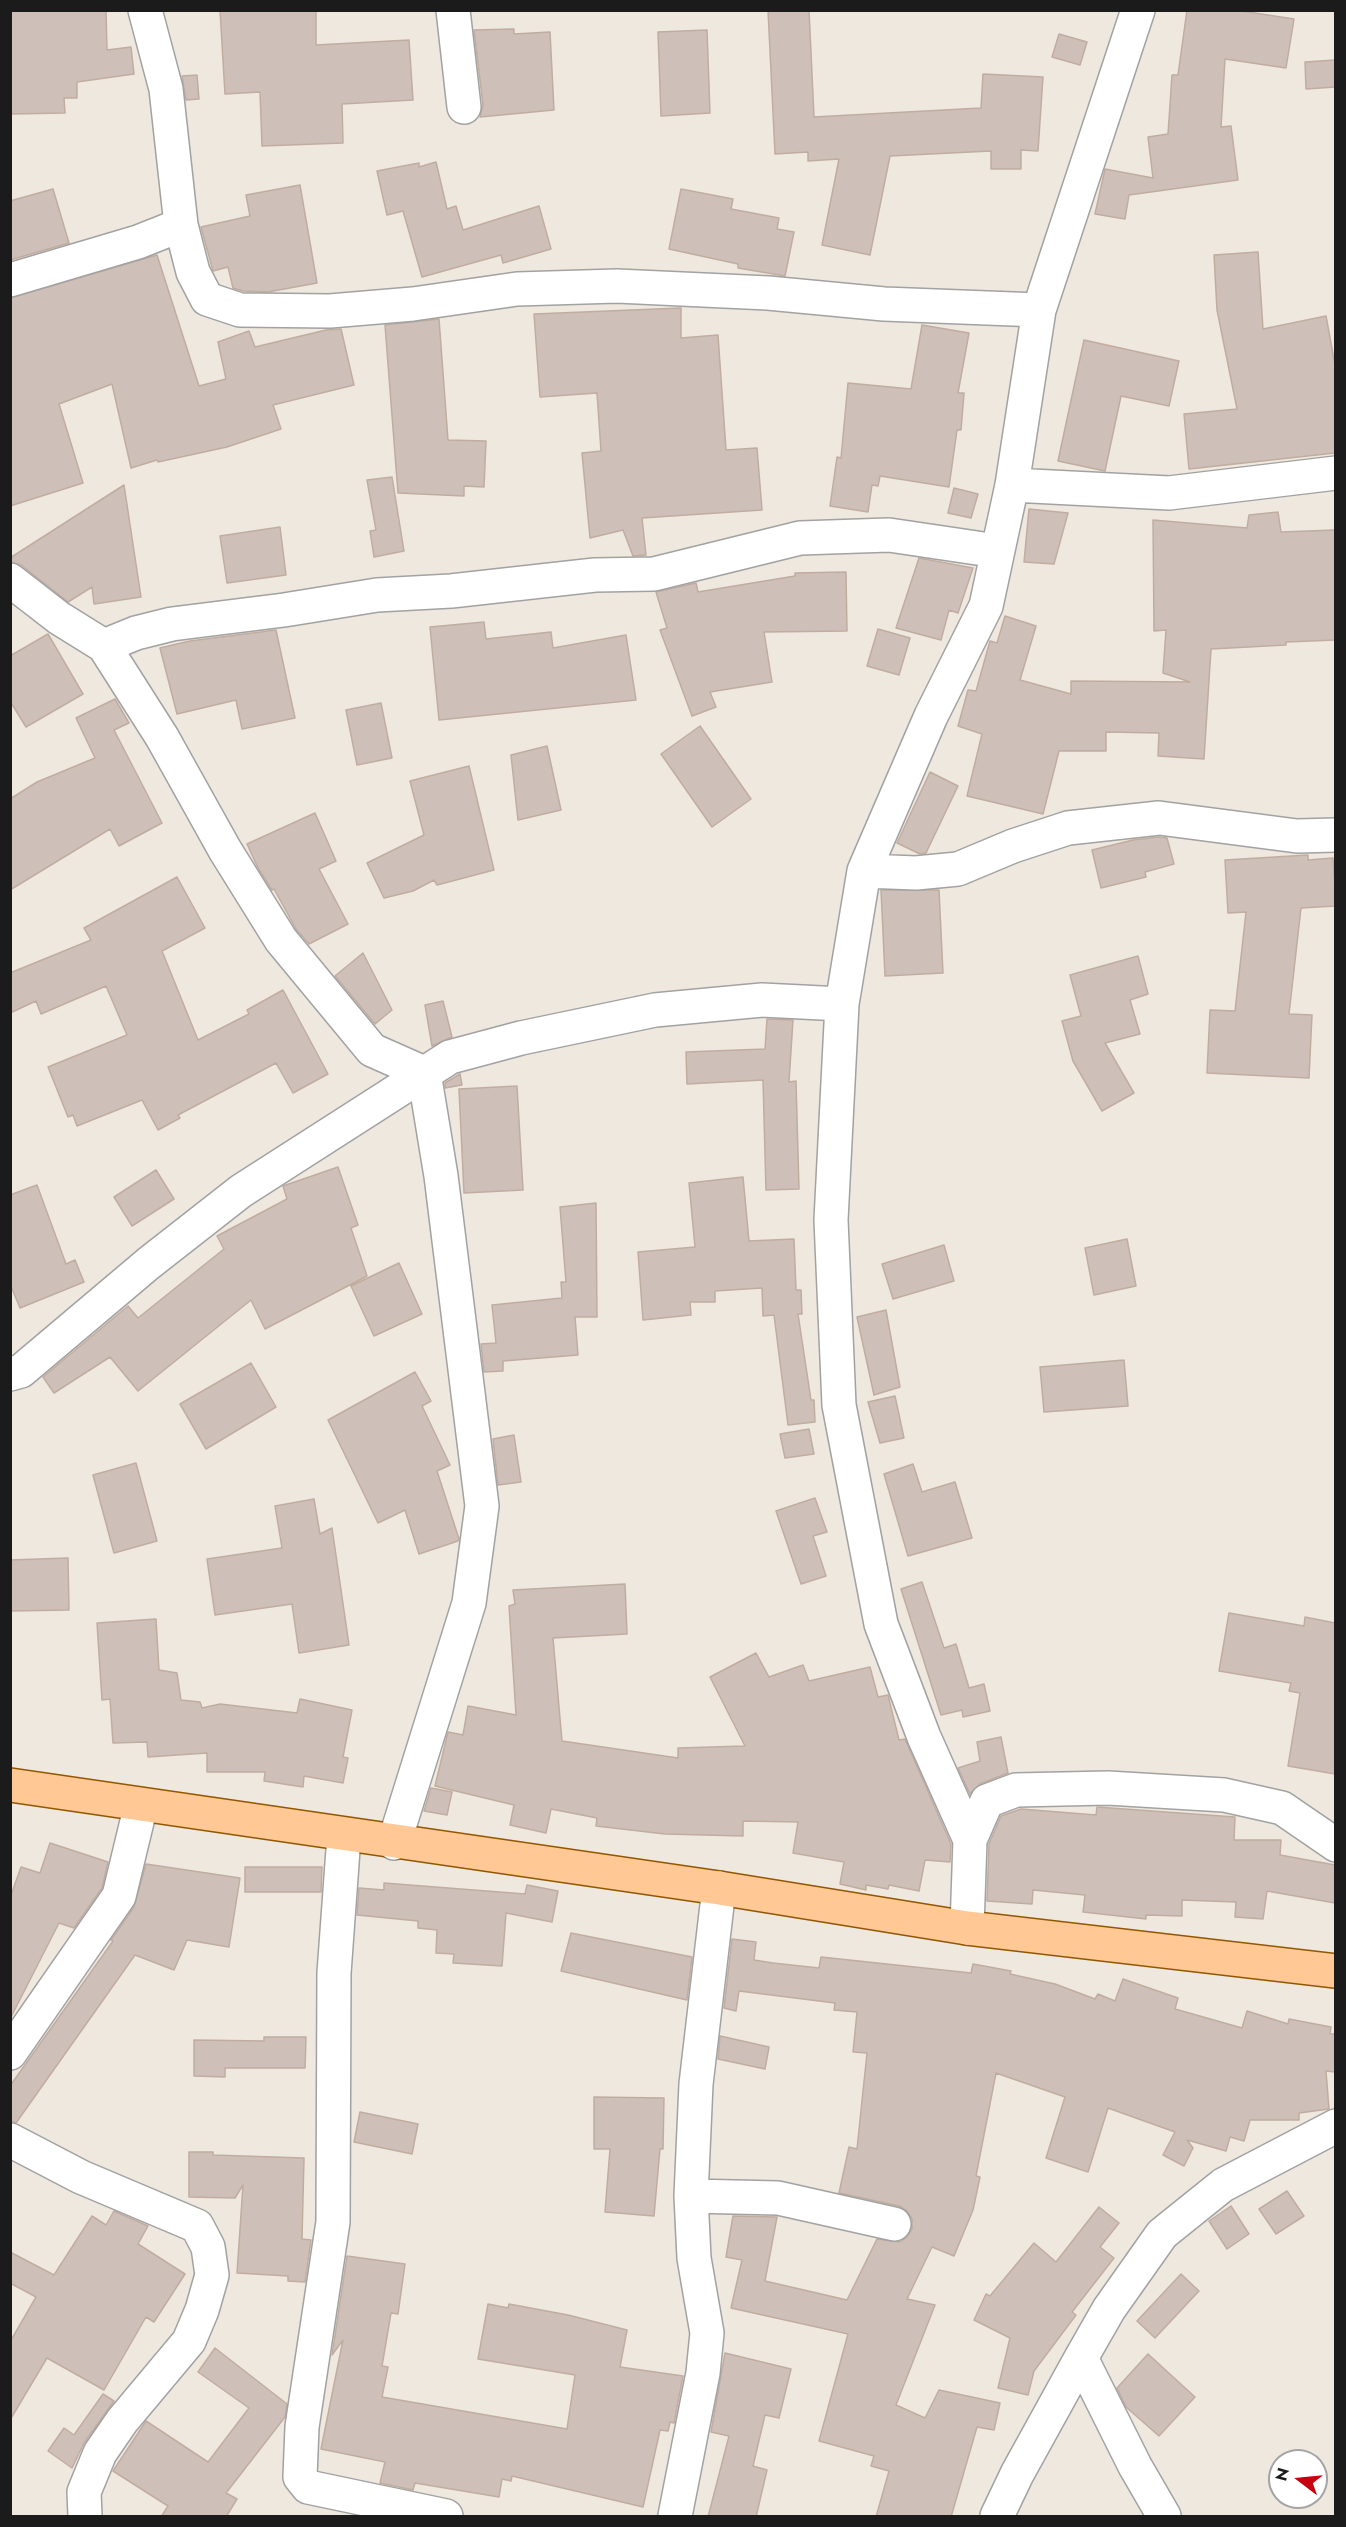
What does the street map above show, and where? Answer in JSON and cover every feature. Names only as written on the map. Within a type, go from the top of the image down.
[{"type":"main road","points":[[10,1785],[344,1836],[719,1888],[968,1928],[1335,1971]]},
{"type":"street","points":[[145,10],[165,89],[181,225],[193,272],[207,299],[240,310],[330,311],[413,304],[517,289],[617,286],[768,293],[884,304],[1039,310]]},
{"type":"street","points":[[453,10],[464,107]]},
{"type":"street","points":[[970,1839],[924,1737],[881,1624],[839,1405],[831,1220],[842,1004],[864,871],[931,716],[986,606],[1012,484],[1039,310],[1138,10]]},
{"type":"street","points":[[10,280],[138,242],[181,225]]},
{"type":"street","points":[[1012,484],[1169,493],[1335,473]]},
{"type":"street","points":[[104,646],[136,633],[172,624],[284,610],[377,595],[451,591],[595,575],[654,573],[800,537],[889,535],[997,551]]},
{"type":"street","points":[[10,580],[59,618],[104,646],[162,737],[225,850],[281,940],[372,1050],[424,1073]]},
{"type":"street","points":[[864,871],[916,873],[958,869],[1013,846],[1068,828],[1159,818],[1297,836],[1335,836]]},
{"type":"street","points":[[10,1374],[21,1371],[149,1263],[241,1191],[450,1057],[521,1038],[656,1010],[762,1000],[842,1004]]},
{"type":"street","points":[[394,1843],[469,1603],[482,1506],[441,1176],[424,1073]]},
{"type":"street","points":[[968,1928],[970,1839],[987,1801],[1016,1790],[1108,1788],[1224,1795],[1282,1808],[1335,1845]]},
{"type":"street","points":[[10,2053],[119,1896],[141,1805]]},
{"type":"street","points":[[344,1836],[334,1973],[333,2222],[302,2427],[300,2477],[308,2487],[446,2517]]},
{"type":"street","points":[[675,2517],[703,2373],[707,2333],[694,2258],[691,2196],[696,2084],[719,1888]]},
{"type":"street","points":[[997,2517],[1017,2474],[1109,2309],[1162,2234],[1223,2185],[1335,2126]]},
{"type":"street","points":[[10,2140],[81,2177],[197,2226],[208,2247],[212,2275],[202,2310],[189,2341],[122,2421],[100,2453],[84,2492],[85,2517]]},
{"type":"street","points":[[691,2196],[778,2198],[894,2224]]},
{"type":"street","points":[[1081,2358],[1135,2466],[1164,2517]]},
{"type":"building","points":[[10,10],[106,10],[107,50],[131,47],[134,74],[77,82],[77,98],[64,98],[65,113],[10,114]]},
{"type":"building","points":[[220,10],[316,10],[316,45],[409,40],[413,100],[342,104],[343,143],[262,146],[260,92],[225,94]]},
{"type":"building","points":[[768,10],[809,10],[814,117],[981,108],[983,74],[1043,77],[1038,151],[1021,150],[1021,169],[991,169],[991,151],[890,156],[870,255],[822,245],[839,159],[808,161],[808,152],[775,154]]},
{"type":"building","points":[[1187,10],[1235,10],[1294,19],[1286,68],[1225,59],[1221,127],[1231,126],[1238,180],[1129,195],[1125,219],[1095,214],[1105,169],[1153,178],[1148,137],[1168,134],[1172,75],[1178,75]]},
{"type":"building","points":[[514,29],[514,34],[550,32],[554,110],[480,117],[483,105],[474,30]]},
{"type":"building","points":[[707,30],[710,113],[661,116],[658,32]]},
{"type":"building","points":[[1059,34],[1087,42],[1080,65],[1052,57]]},
{"type":"building","points":[[1335,60],[1335,87],[1306,89],[1305,62]]},
{"type":"building","points":[[197,75],[199,99],[186,100],[182,76]]},
{"type":"building","points":[[436,162],[447,209],[456,206],[463,230],[539,206],[551,249],[503,263],[501,255],[422,277],[403,211],[387,215],[377,171],[419,163],[419,167]]},
{"type":"building","points":[[300,185],[317,283],[268,292],[243,291],[233,288],[228,267],[213,271],[201,227],[250,216],[246,195]]},
{"type":"building","points":[[53,189],[69,243],[10,260],[10,201]]},
{"type":"building","points":[[681,189],[733,199],[731,209],[779,218],[777,229],[794,232],[785,276],[738,268],[738,264],[669,249]]},
{"type":"building","points":[[1258,252],[1263,329],[1326,316],[1335,365],[1335,453],[1189,469],[1184,414],[1237,409],[1217,310],[1214,255]]},
{"type":"building","points":[[157,255],[199,386],[226,379],[218,342],[249,331],[255,347],[326,330],[341,329],[354,385],[273,405],[281,429],[227,447],[158,462],[157,460],[131,468],[112,384],[59,404],[83,483],[10,506],[10,298]]},
{"type":"building","points":[[681,308],[681,338],[718,335],[726,450],[757,448],[762,510],[642,518],[646,555],[633,556],[623,530],[590,538],[582,453],[601,451],[597,393],[540,397],[534,314]]},
{"type":"building","points":[[439,319],[448,440],[486,441],[484,487],[464,486],[464,496],[398,493],[385,325]]},
{"type":"building","points":[[922,325],[969,333],[958,393],[964,393],[961,430],[957,430],[949,487],[880,476],[878,486],[872,485],[868,512],[830,506],[837,457],[841,458],[848,383],[911,389]]},
{"type":"building","points":[[1084,340],[1179,361],[1169,406],[1121,396],[1105,471],[1058,461]]},
{"type":"building","points":[[392,477],[404,551],[374,557],[370,531],[376,530],[367,480]]},
{"type":"building","points":[[124,485],[141,597],[94,604],[92,587],[68,602],[21,565],[10,562],[10,558]]},
{"type":"building","points":[[954,488],[978,494],[971,518],[948,513]]},
{"type":"building","points":[[1029,509],[1068,513],[1054,564],[1024,562]]},
{"type":"building","points":[[1278,512],[1281,532],[1335,530],[1335,640],[1211,649],[1204,759],[1158,756],[1159,733],[1106,732],[1106,751],[1059,751],[1043,814],[967,796],[982,734],[958,726],[968,690],[976,691],[990,641],[997,643],[1005,616],[1036,626],[1020,680],[1071,694],[1071,681],[1190,682],[1163,673],[1166,630],[1154,631],[1153,520],[1247,528],[1249,515]]},
{"type":"building","points":[[280,527],[286,575],[227,583],[220,536]]},
{"type":"building","points":[[919,558],[973,568],[958,613],[949,610],[941,640],[896,628]]},
{"type":"building","points":[[846,572],[847,631],[764,632],[772,682],[710,692],[716,707],[692,716],[660,630],[667,628],[656,592],[696,583],[698,592],[795,576],[795,573]]},
{"type":"building","points":[[484,622],[486,639],[551,632],[553,648],[626,635],[636,700],[439,720],[430,627]]},
{"type":"building","points":[[878,629],[910,638],[899,675],[867,666]]},
{"type":"building","points":[[276,630],[295,718],[242,729],[236,700],[177,714],[160,648],[190,641]]},
{"type":"building","points":[[48,634],[83,694],[26,727],[10,701],[10,656]]},
{"type":"building","points":[[115,699],[129,723],[114,730],[162,823],[119,846],[110,829],[10,890],[10,799],[37,782],[95,758],[76,718]]},
{"type":"building","points":[[381,703],[392,758],[357,765],[346,710]]},
{"type":"building","points":[[700,726],[751,799],[712,827],[661,754]]},
{"type":"building","points":[[547,746],[561,810],[518,820],[511,755]]},
{"type":"building","points":[[469,766],[494,870],[437,885],[434,880],[413,891],[384,898],[367,863],[424,835],[410,781]]},
{"type":"building","points":[[930,772],[958,786],[926,853],[920,854],[897,843]]},
{"type":"building","points":[[315,813],[336,861],[319,869],[348,924],[309,944],[296,929],[274,889],[272,890],[258,868],[247,844]]},
{"type":"building","points":[[1167,838],[1174,864],[1145,872],[1146,877],[1101,888],[1092,850],[1133,840]]},
{"type":"building","points":[[1308,855],[1308,860],[1333,858],[1335,888],[1335,906],[1301,908],[1289,1014],[1312,1015],[1309,1078],[1207,1073],[1210,1010],[1235,1011],[1246,912],[1228,913],[1225,860]]},
{"type":"building","points":[[177,877],[205,928],[162,951],[198,1040],[249,1014],[247,1010],[283,990],[328,1074],[293,1093],[276,1063],[178,1115],[180,1118],[158,1130],[142,1100],[77,1126],[73,1115],[68,1117],[48,1067],[127,1035],[106,986],[41,1014],[36,1001],[10,1013],[10,973],[91,940],[84,928]]},
{"type":"building","points":[[881,890],[939,890],[943,973],[885,976]]},
{"type":"building","points":[[363,953],[392,1010],[375,1024],[335,976]]},
{"type":"building","points":[[1138,956],[1148,994],[1130,1000],[1140,1034],[1105,1043],[1134,1093],[1102,1111],[1073,1061],[1062,1021],[1081,1016],[1070,975]]},
{"type":"building","points":[[443,1001],[452,1037],[432,1046],[425,1005]]},
{"type":"building","points":[[767,1019],[793,1020],[789,1082],[796,1081],[799,1189],[766,1190],[763,1080],[687,1084],[686,1052],[765,1049]]},
{"type":"building","points":[[460,1074],[462,1085],[445,1088],[445,1083]]},
{"type":"building","points":[[517,1086],[523,1190],[464,1193],[459,1089]]},
{"type":"building","points":[[338,1167],[358,1225],[351,1228],[367,1276],[265,1329],[251,1300],[138,1391],[110,1357],[54,1393],[43,1377],[128,1306],[138,1318],[224,1249],[217,1236],[287,1199],[283,1186]]},
{"type":"building","points":[[156,1170],[174,1199],[132,1226],[114,1197]]},
{"type":"building","points":[[743,1177],[749,1241],[794,1239],[796,1290],[801,1290],[802,1314],[798,1314],[811,1400],[814,1400],[815,1422],[788,1425],[774,1315],[763,1316],[762,1288],[715,1291],[715,1302],[690,1302],[691,1315],[643,1320],[638,1252],[695,1247],[689,1183]]},
{"type":"building","points":[[37,1185],[66,1264],[75,1260],[84,1282],[20,1308],[10,1284],[10,1195]]},
{"type":"building","points":[[596,1203],[597,1317],[575,1317],[578,1355],[503,1361],[503,1371],[484,1372],[481,1344],[496,1343],[492,1305],[562,1298],[561,1282],[566,1282],[560,1207]]},
{"type":"building","points":[[1127,1239],[1136,1286],[1094,1295],[1085,1248]]},
{"type":"building","points":[[944,1245],[954,1281],[893,1299],[882,1264]]},
{"type":"building","points":[[399,1263],[422,1314],[374,1336],[351,1286]]},
{"type":"building","points":[[886,1310],[900,1387],[874,1395],[857,1317]]},
{"type":"building","points":[[1124,1360],[1128,1406],[1044,1412],[1040,1367]]},
{"type":"building","points":[[251,1363],[276,1407],[206,1449],[180,1404]]},
{"type":"building","points":[[415,1372],[431,1401],[422,1406],[450,1465],[437,1471],[459,1539],[419,1554],[405,1510],[378,1523],[328,1420]]},
{"type":"building","points":[[895,1396],[904,1438],[880,1443],[868,1402]]},
{"type":"building","points":[[809,1429],[814,1454],[785,1458],[780,1434]]},
{"type":"building","points":[[514,1435],[521,1482],[498,1485],[493,1439]]},
{"type":"building","points":[[136,1463],[157,1541],[114,1553],[93,1475]]},
{"type":"building","points":[[913,1464],[922,1492],[955,1482],[972,1538],[908,1556],[884,1474]]},
{"type":"building","points":[[815,1498],[827,1532],[813,1536],[826,1576],[801,1584],[776,1511]]},
{"type":"building","points":[[314,1499],[320,1534],[332,1528],[349,1645],[299,1653],[292,1604],[215,1615],[207,1559],[282,1548],[275,1506]]},
{"type":"building","points":[[68,1558],[69,1610],[10,1611],[10,1560]]},
{"type":"building","points":[[922,1582],[944,1648],[956,1644],[969,1688],[984,1684],[990,1711],[963,1717],[962,1710],[941,1715],[901,1589]]},
{"type":"building","points":[[625,1584],[627,1634],[553,1638],[562,1741],[678,1758],[678,1748],[745,1746],[710,1677],[756,1653],[769,1677],[803,1665],[809,1681],[870,1667],[878,1697],[888,1695],[899,1740],[905,1739],[951,1844],[950,1862],[925,1860],[919,1891],[889,1885],[888,1889],[866,1885],[866,1890],[840,1884],[844,1862],[793,1853],[798,1822],[743,1821],[743,1836],[665,1834],[596,1826],[597,1818],[551,1809],[546,1833],[510,1825],[514,1805],[435,1786],[448,1732],[463,1735],[468,1706],[516,1715],[509,1606],[515,1604],[513,1590]]},
{"type":"building","points":[[1229,1613],[1304,1626],[1305,1617],[1335,1623],[1335,1774],[1288,1766],[1300,1693],[1289,1691],[1291,1683],[1219,1671]]},
{"type":"building","points":[[156,1619],[159,1670],[177,1673],[181,1700],[200,1702],[202,1708],[220,1704],[297,1713],[300,1699],[352,1710],[343,1757],[348,1758],[343,1783],[304,1776],[303,1787],[264,1781],[265,1772],[207,1772],[207,1753],[148,1757],[147,1742],[113,1743],[110,1699],[102,1700],[97,1623]]},
{"type":"building","points":[[1001,1737],[1008,1773],[980,1784],[970,1794],[958,1768],[980,1761],[977,1742]]},
{"type":"building","points":[[431,1788],[452,1792],[447,1815],[424,1811]]},
{"type":"building","points":[[1097,1807],[1235,1817],[1234,1840],[1281,1840],[1280,1855],[1335,1865],[1335,1903],[1267,1891],[1263,1919],[1235,1917],[1236,1902],[1182,1900],[1182,1916],[1146,1915],[1146,1919],[1083,1912],[1085,1895],[1033,1890],[1032,1904],[987,1901],[989,1844],[1001,1816],[1021,1809],[1096,1815]]},
{"type":"building","points":[[50,1843],[108,1862],[102,1888],[74,1928],[59,1923],[10,2019],[10,1898],[21,1867],[40,1873]]},
{"type":"building","points":[[146,1864],[240,1878],[229,1947],[187,1940],[174,1970],[135,1955],[16,2123],[10,2121],[10,2086],[113,1941],[111,1940],[134,1907]]},
{"type":"building","points":[[245,1867],[322,1867],[321,1892],[245,1892]]},
{"type":"building","points":[[384,1883],[525,1894],[527,1885],[558,1891],[552,1922],[506,1913],[502,1966],[453,1963],[454,1954],[436,1953],[437,1930],[418,1928],[418,1921],[357,1915],[359,1888],[384,1890]]},
{"type":"building","points":[[571,1933],[692,1957],[687,2000],[561,1971]]},
{"type":"building","points":[[732,1939],[756,1942],[754,1960],[773,1963],[819,1968],[821,1957],[971,1973],[973,1964],[1011,1971],[1010,1974],[1055,1984],[1095,1999],[1098,1994],[1115,2001],[1123,1979],[1178,1998],[1175,2009],[1242,2028],[1247,2011],[1288,2024],[1289,2019],[1331,2027],[1330,2034],[1335,2034],[1335,2072],[1326,2071],[1329,2109],[1299,2113],[1299,2120],[1250,2120],[1244,2141],[1230,2137],[1226,2151],[1187,2140],[1193,2148],[1184,2166],[1163,2155],[1175,2132],[1108,2108],[1088,2172],[1046,2158],[1065,2097],[996,2073],[976,2176],[980,2177],[973,2210],[954,2256],[932,2247],[907,2299],[935,2305],[896,2405],[925,2418],[939,2390],[1000,2403],[994,2430],[977,2427],[951,2517],[876,2517],[889,2471],[871,2466],[874,2456],[819,2441],[848,2334],[731,2308],[742,2260],[726,2257],[733,2216],[777,2217],[765,2281],[847,2300],[877,2239],[900,2242],[912,2229],[912,2219],[907,2211],[899,2206],[839,2193],[849,2147],[857,2149],[867,2053],[853,2052],[857,2012],[834,2010],[835,2003],[739,1991],[736,2011],[724,2008]]},
{"type":"building","points":[[720,2036],[769,2047],[765,2069],[718,2059]]},
{"type":"building","points":[[264,2037],[306,2037],[305,2068],[225,2068],[225,2077],[194,2076],[194,2040],[264,2041]]},
{"type":"building","points":[[594,2097],[664,2098],[663,2149],[660,2149],[654,2216],[605,2212],[610,2149],[594,2149]]},
{"type":"building","points":[[360,2112],[418,2124],[412,2154],[354,2142]]},
{"type":"building","points":[[189,2152],[304,2158],[302,2239],[311,2240],[305,2282],[288,2281],[288,2276],[237,2273],[243,2185],[235,2198],[189,2197]]},
{"type":"building","points":[[1287,2191],[1304,2216],[1276,2234],[1259,2209]]},
{"type":"building","points":[[1231,2206],[1249,2234],[1227,2249],[1209,2221]]},
{"type":"building","points":[[1099,2207],[1119,2223],[1100,2247],[1114,2258],[1072,2312],[1076,2315],[1034,2371],[1028,2395],[998,2388],[1010,2338],[974,2320],[986,2294],[990,2296],[1034,2243],[1056,2262]]},
{"type":"building","points":[[114,2211],[148,2226],[138,2244],[185,2274],[154,2322],[146,2317],[104,2390],[47,2358],[10,2420],[10,2342],[36,2297],[10,2283],[10,2252],[54,2275],[92,2216],[106,2225]]},
{"type":"building","points":[[347,2256],[405,2264],[398,2314],[391,2313],[382,2366],[388,2367],[382,2397],[567,2429],[575,2375],[478,2359],[488,2304],[508,2308],[509,2304],[568,2315],[627,2330],[620,2367],[683,2376],[674,2423],[670,2422],[668,2431],[660,2430],[643,2507],[512,2476],[511,2481],[502,2479],[499,2497],[415,2483],[413,2490],[380,2483],[385,2462],[321,2449],[343,2340],[332,2355]]},
{"type":"building","points":[[1181,2274],[1199,2291],[1155,2338],[1137,2321]]},
{"type":"building","points":[[215,2348],[287,2404],[285,2417],[226,2493],[237,2499],[226,2517],[161,2517],[168,2506],[113,2471],[146,2421],[208,2462],[249,2408],[198,2372]]},
{"type":"building","points":[[725,2353],[791,2369],[779,2418],[765,2415],[753,2466],[767,2470],[756,2517],[708,2517],[729,2436],[711,2432]]},
{"type":"building","points":[[1148,2354],[1195,2397],[1159,2436],[1126,2407],[1117,2388]]},
{"type":"building","points":[[103,2394],[114,2401],[84,2443],[72,2468],[48,2451],[64,2428],[74,2435]]}]
